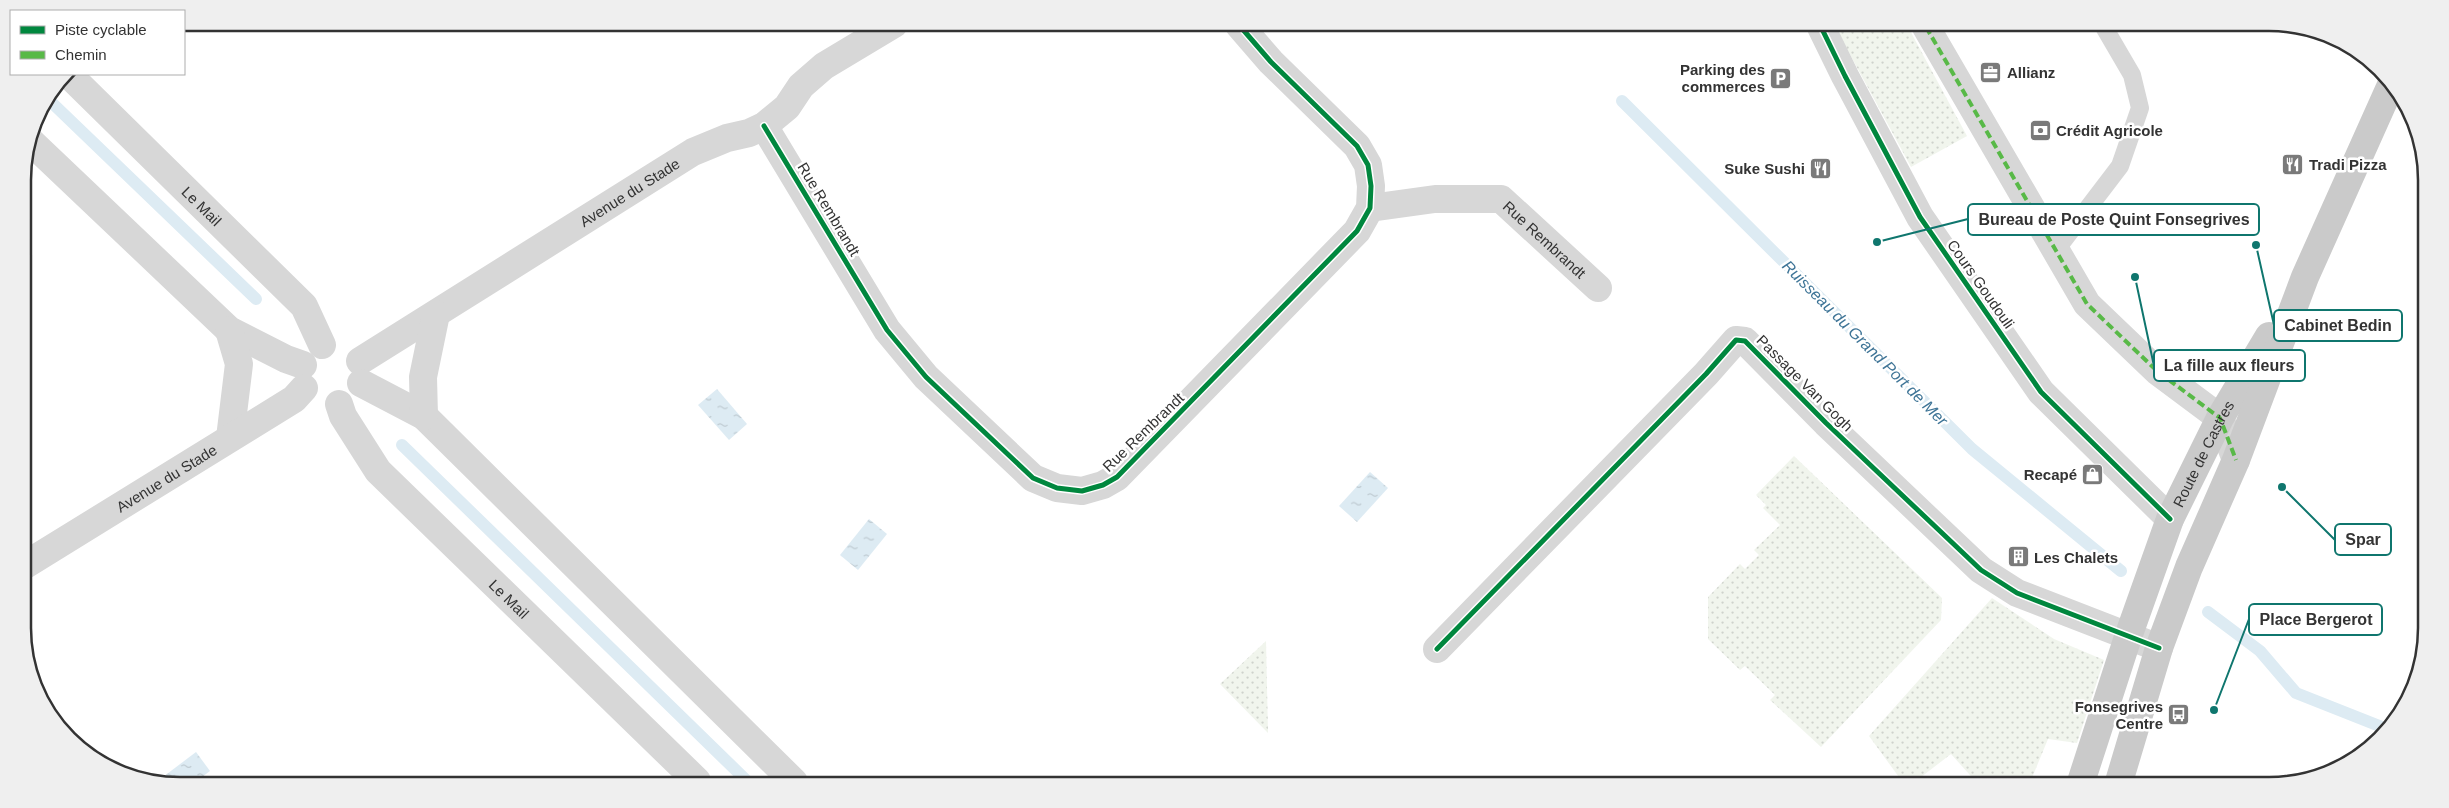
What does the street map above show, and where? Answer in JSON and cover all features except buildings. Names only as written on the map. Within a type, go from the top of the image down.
[{"type":"main road","name":"Route de Castres","points":[[2121,776],[2159,648],[2189,567],[2236,460],[2305,278],[2389,92]]},
{"type":"main road","name":"Route de Castres","points":[[2083,776],[2128,637],[2170,519],[2220,418],[2305,278]]},
{"type":"street","name":"Rue Rembrandt","points":[[764,126],[893,336],[926,377],[1033,478],[1058,488],[1082,490],[1103,485],[1117,477],[1357,231],[1370,208],[1371,186],[1368,165],[1357,146],[1271,62],[1245,31]]},
{"type":"street","name":"Cours Goudouli","points":[[1823,31],[1920,217],[2041,392],[2170,519]]},
{"type":"street","points":[[1928,31],[2087,304],[2157,371],[2220,418],[2236,460]]},
{"type":"street","name":"Avenue du Stade","points":[[339,404],[352,398],[360,372],[372,351],[436,314],[693,152],[764,126],[787,107],[801,86],[824,66],[881,32]]},
{"type":"street","name":"Le Mail","points":[[72,78],[304,306],[322,345]]},
{"type":"street","points":[[35,146],[229,330],[286,359],[304,376],[313,399],[325,404],[339,404]]},
{"type":"street","name":"Rue Rembrandt","points":[[1370,208],[1435,199],[1501,199],[1598,288]]},
{"type":"street","points":[[424,416],[423,377],[436,314]]},
{"type":"street","points":[[229,330],[240,364],[230,438]]},
{"type":"street","name":"Passage Van Gogh","points":[[1437,649],[1706,374],[1736,340],[1745,341],[1832,428],[1981,570],[2017,593],[2159,648]]},
{"type":"street","points":[[322,345],[339,344],[351,350],[360,372],[424,416],[789,777]]},
{"type":"street","name":"Avenue du Stade","points":[[31,561],[294,399],[304,376],[304,361],[312,350],[322,345]]},
{"type":"street","name":"Le Mail","points":[[339,404],[343,416],[378,471],[693,777]]},
{"type":"lane","points":[[2056,250],[2120,166],[2140,108],[2132,75],[2106,31]]},
{"type":"shaded area","points":[[1837,31],[1910,31],[1967,136],[1911,167]]},
{"type":"shaded area","points":[[1794,456],[1942,598],[1941,620],[1821,747],[1770,700],[1775,695],[1745,666],[1740,670],[1708,639],[1708,597],[1740,564],[1745,569],[1759,555],[1754,550],[1780,525],[1763,508],[1766,505],[1756,495]]},
{"type":"shaded area","points":[[1992,598],[2054,639],[2104,660],[2077,743],[2048,739],[2033,776],[1971,776],[1951,754],[1922,776],[1898,776],[1869,736]]},
{"type":"shaded area","points":[[1266,641],[1268,733],[1220,684]]},
{"type":"water","points":[[717,389],[747,424],[729,440],[698,405]]},
{"type":"water","points":[[1370,472],[1388,488],[1357,522],[1339,506]]},
{"type":"water","points":[[869,519],[887,534],[858,570],[840,555]]},
{"type":"water","points":[[196,752],[210,771],[202,777],[165,775]]},
{"type":"waterway","name":"Ruisseau du Grand Port de Mer","points":[[1622,101],[1972,449],[2121,571]]},
{"type":"waterway","points":[[53,103],[256,299]]},
{"type":"waterway","points":[[402,445],[743,777]]},
{"type":"waterway","name":"Ruisseau du Grand Port de Mer","points":[[2208,612],[2260,651],[2296,693],[2380,726]]},
{"type":"marked path","points":[[1928,31],[2087,304],[2157,371],[2220,418],[2236,460]]},
{"type":"cycle path","points":[[764,126],[887,330],[926,377],[1033,478],[1057,488],[1082,491],[1103,485],[1117,477],[1357,231],[1370,208],[1371,186],[1368,165],[1357,146],[1271,62],[1245,31]]},
{"type":"cycle path","points":[[1823,31],[1920,217],[2041,392],[2170,519]]},
{"type":"cycle path","points":[[1437,649],[1706,374],[1736,340],[1745,341],[1826,423],[1981,570],[2017,593],[2159,648]]},
{"type":"place","name":"Allianz","points":[[1991,72]]},
{"type":"place","name":"Parking des commerces","points":[[1781,78]]},
{"type":"place","name":"Crédit Agricole","points":[[2040,130]]},
{"type":"place","name":"Tradi Pizza","points":[[2293,164]]},
{"type":"place","name":"Suke Sushi","points":[[1821,168]]},
{"type":"place","name":"Bureau de Poste Quint Fonsegrives","points":[[1877,242]]},
{"type":"place","name":"Cabinet Bedin","points":[[2256,245]]},
{"type":"place","name":"La fille aux fleurs","points":[[2135,277]]},
{"type":"place","name":"Recapé","points":[[2093,474]]},
{"type":"place","name":"Spar","points":[[2282,487]]},
{"type":"place","name":"Les Chalets","points":[[2018,557]]},
{"type":"place","name":"Place Bergerot","points":[[2214,710]]},
{"type":"place","name":"Fonsegrives Centre","points":[[2179,715]]}]
